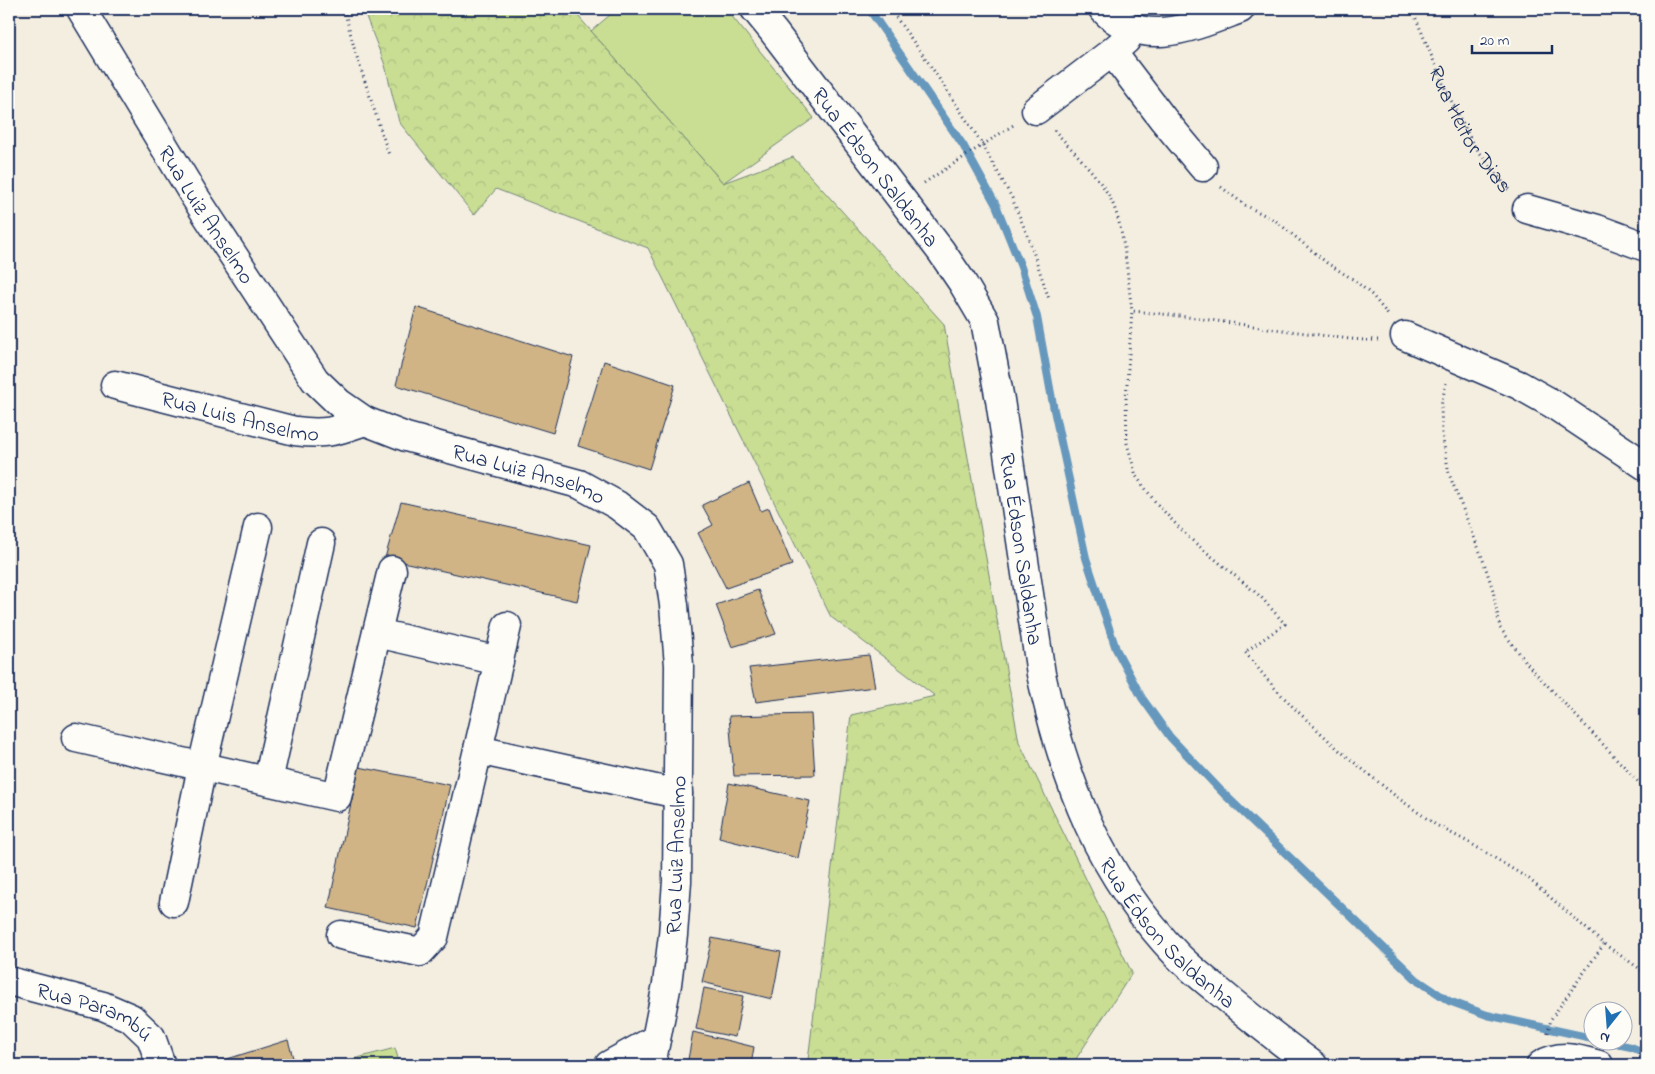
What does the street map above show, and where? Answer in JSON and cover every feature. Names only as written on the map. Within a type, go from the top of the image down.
[{"type":"street","name":"Rua Luiz Anselmo","points":[[81,9],[195,197],[315,380],[339,403],[365,421],[406,437],[579,484],[617,505],[647,528],[668,564],[674,605],[679,665],[677,881],[674,935],[654,1052]]},
{"type":"street","name":"Rua Édson Saldanha","points":[[754,9],[901,197],[962,282],[985,321],[1000,400],[1041,674],[1050,713],[1066,766],[1086,822],[1107,863],[1132,902],[1179,957],[1260,1026],[1313,1065]]},
{"type":"street","points":[[1103,9],[1121,24],[1136,30],[1164,32],[1190,27],[1240,9]]},
{"type":"street","points":[[1036,110],[1112,52],[1136,30]]},
{"type":"street","points":[[1112,52],[1163,119],[1203,167]]},
{"type":"street","name":"Rua Heitor Dias","points":[[1527,209],[1604,231],[1646,248]]},
{"type":"street","points":[[1404,336],[1518,385],[1553,404],[1646,466]]},
{"type":"street","name":"Rua Luis Anselmo","points":[[115,385],[295,431],[316,434],[332,432],[365,421]]},
{"type":"street","points":[[174,902],[202,767],[258,527]]},
{"type":"street","points":[[268,781],[321,543]]},
{"type":"street","points":[[76,738],[338,797],[392,570]]},
{"type":"street","points":[[341,935],[420,952],[434,937],[507,626]]},
{"type":"street","points":[[377,633],[499,661]]},
{"type":"street","points":[[478,750],[678,794]]},
{"type":"street","name":"Rua Parambú","points":[[9,981],[103,1006],[131,1018],[151,1037],[161,1065]]},
{"type":"street","points":[[609,1065],[654,1052]]},
{"type":"street","points":[[1541,1065],[1549,1060],[1572,1057],[1599,1065]]},
{"type":"path","points":[[344,9],[354,51],[388,155]]},
{"type":"path","points":[[890,9],[983,145],[1012,198],[1030,242],[1049,299]]},
{"type":"path","name":"Rua Heitor Dias","points":[[1412,9],[1444,86],[1474,144],[1515,197],[1527,209]]},
{"type":"path","points":[[901,197],[1036,110],[1088,168],[1108,195],[1118,217],[1132,311],[1126,398],[1127,443],[1136,476],[1156,503],[1188,537],[1261,597],[1285,624],[1245,652],[1270,683],[1294,708],[1339,750],[1398,798],[1436,825],[1470,843],[1529,880],[1604,944],[1646,973]]},
{"type":"path","points":[[1132,311],[1171,314],[1253,327],[1358,340],[1378,340],[1404,336],[1372,295],[1354,280],[1326,263],[1276,221],[1245,205],[1219,186],[1203,167]]},
{"type":"path","points":[[1453,356],[1441,406],[1442,434],[1449,474],[1488,574],[1500,628],[1530,667],[1646,790]]},
{"type":"path","points":[[1551,1019],[1604,944]]},
{"type":"green space","points":[[363,9],[572,9],[723,183],[793,157],[944,324],[1019,742],[1132,973],[1072,1065],[805,1065],[808,1060],[851,715],[935,696],[831,617],[648,248],[496,189],[474,215],[399,122],[385,65]]},
{"type":"green space","points":[[617,9],[726,9],[814,118],[723,183],[591,31]]},
{"type":"green space","points":[[395,1048],[400,1065],[331,1065]]},
{"type":"building","points":[[416,307],[573,357],[553,433],[396,385]]},
{"type":"building","points":[[604,361],[675,385],[649,469],[578,446]]},
{"type":"building","points":[[749,483],[761,511],[769,508],[792,565],[726,588],[698,533],[713,525],[702,505]]},
{"type":"building","points":[[401,502],[591,545],[577,601],[385,558]]},
{"type":"building","points":[[758,590],[776,634],[732,647],[716,605]]},
{"type":"building","points":[[869,655],[875,687],[756,702],[749,668]]},
{"type":"building","points":[[811,714],[815,775],[734,776],[729,716]]},
{"type":"building","points":[[359,767],[450,785],[417,928],[328,908]]},
{"type":"building","points":[[729,783],[810,801],[798,858],[719,838]]},
{"type":"building","points":[[712,938],[781,952],[772,999],[702,982]]},
{"type":"building","points":[[704,988],[743,996],[735,1037],[696,1029]]},
{"type":"building","points":[[693,1032],[754,1047],[751,1065],[742,1063],[741,1065],[687,1065]]},
{"type":"building","points":[[288,1040],[295,1065],[208,1065]]},
{"type":"waterway","points":[[869,9],[963,145],[996,205],[1021,267],[1037,317],[1054,410],[1086,558],[1116,649],[1142,698],[1170,737],[1224,794],[1416,979],[1449,1001],[1487,1015],[1582,1036]]},
{"type":"waterway","points":[[1632,1047],[1646,1053]]}]
